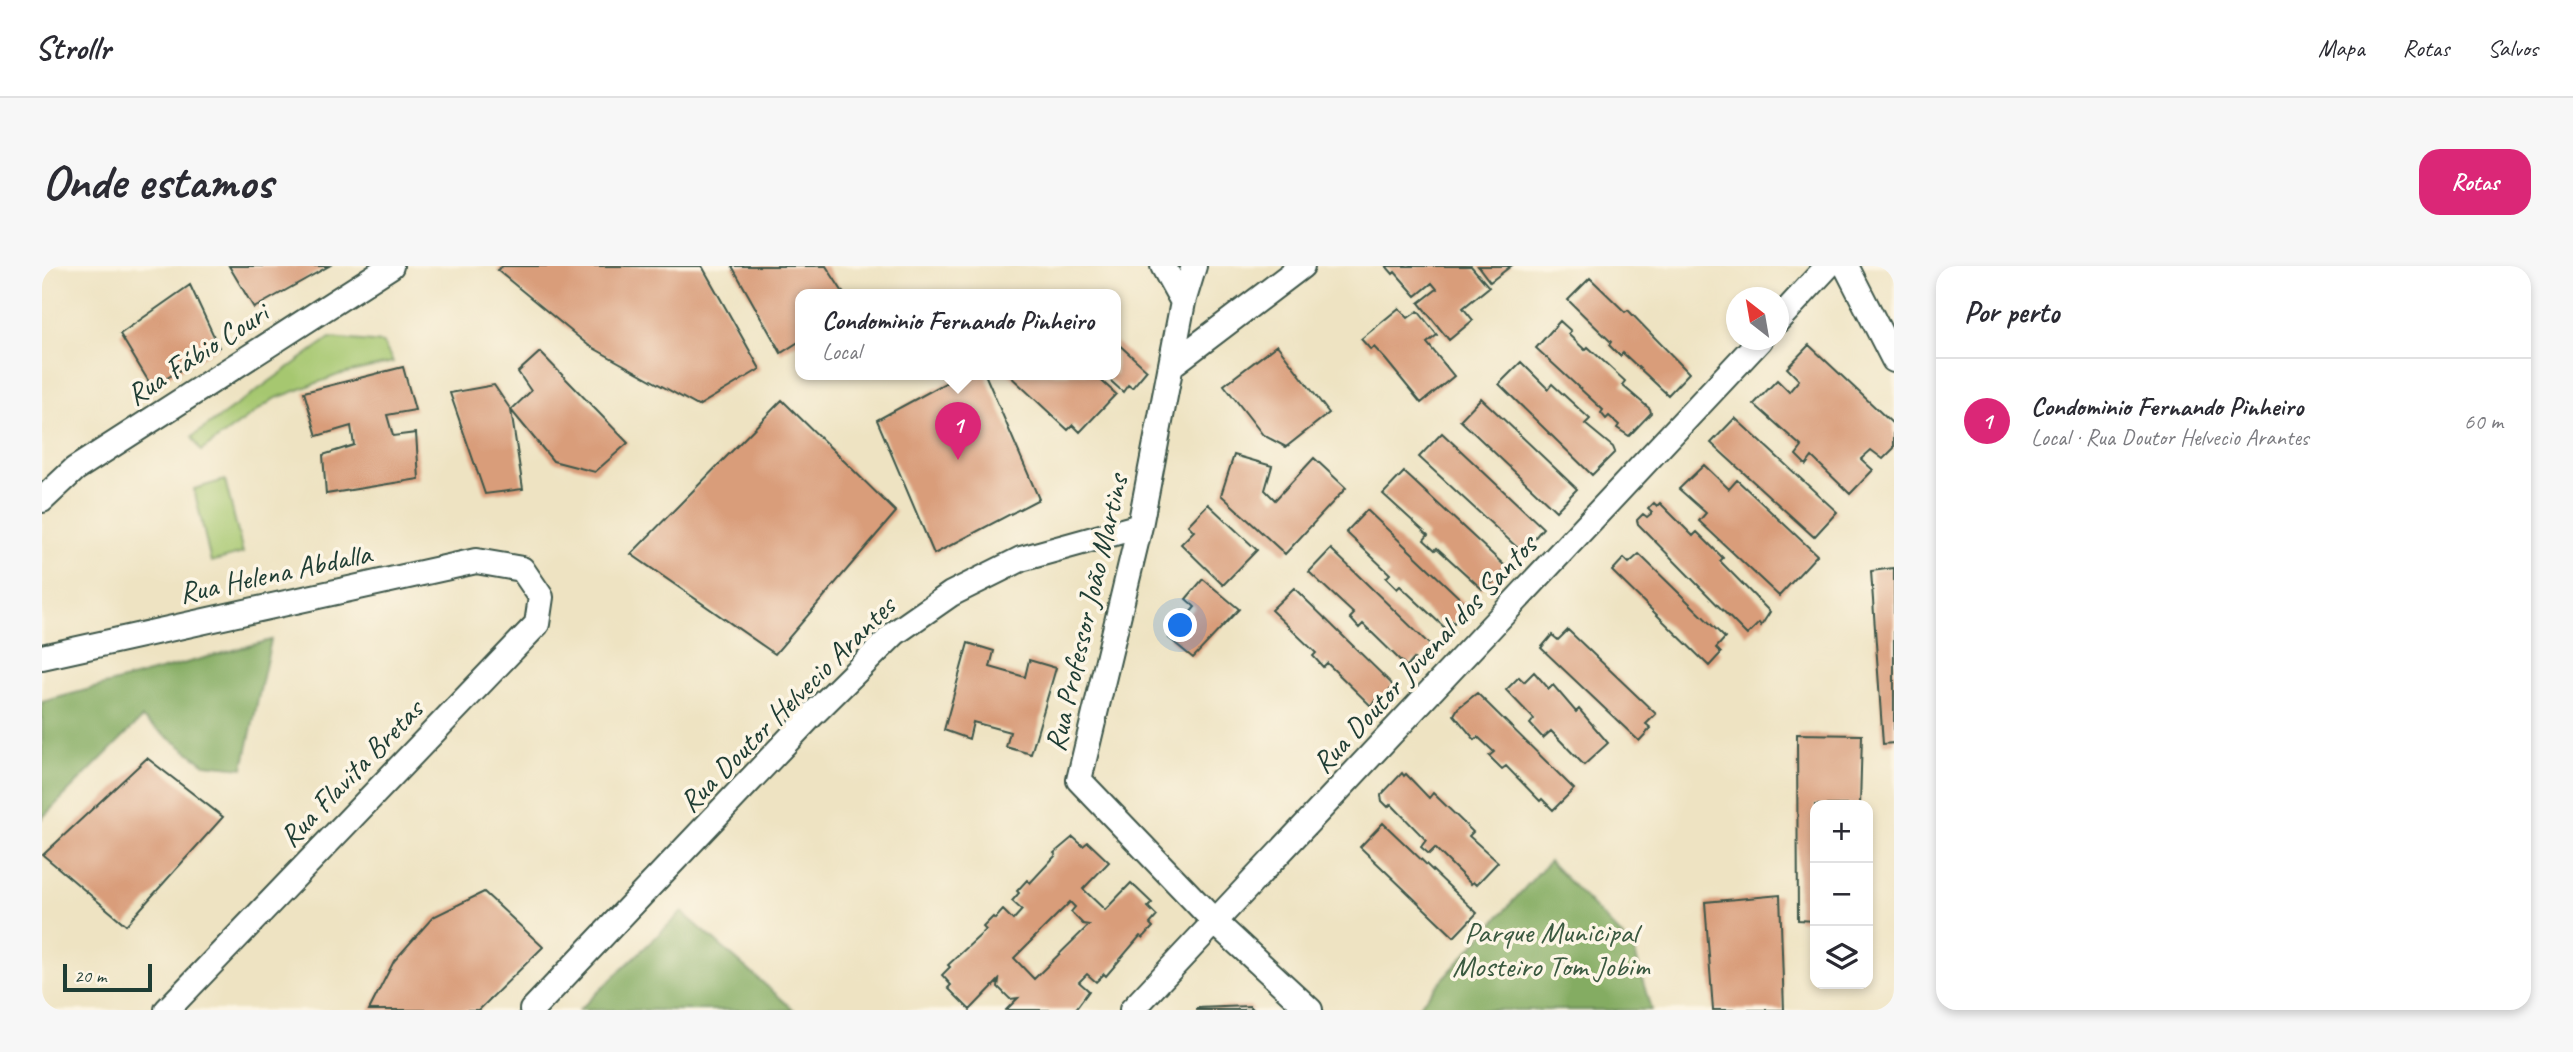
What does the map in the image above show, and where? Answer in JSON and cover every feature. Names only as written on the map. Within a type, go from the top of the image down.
[{"type":"street","name":"Rua Fábio Couri","points":[[42,500],[75,469],[391,266]]},
{"type":"street","points":[[1163,266],[1183,302]]},
{"type":"street","name":"Rua Professor João Martins","points":[[1194,266],[1183,302],[1140,526],[1079,780],[1216,923]]},
{"type":"street","points":[[1173,364],[1302,266]]},
{"type":"street","points":[[1789,309],[1828,266]]},
{"type":"street","points":[[1846,266],[1894,360]]},
{"type":"street","name":"Rua Doutor Juvenal dos Santos","points":[[1132,1010],[1751,350]]},
{"type":"street","name":"Rua Doutor Helvecio Arantes","points":[[532,1010],[810,717],[895,633],[951,594],[1021,559],[1140,526]]},
{"type":"street","name":"Rua Helena Abdalla","points":[[42,657],[476,561],[522,569]]},
{"type":"street","name":"Rua Flavita Bretas","points":[[167,1010],[537,624],[541,597],[522,569]]},
{"type":"street","points":[[1216,923],[1310,1010]]},
{"type":"green space","points":[[330,338],[383,343],[393,362],[338,375],[274,399],[201,451],[192,437]]},
{"type":"green space","points":[[225,480],[243,553],[211,562],[194,489]]},
{"type":"green space","points":[[271,640],[243,768],[205,764],[142,718],[42,818],[42,702]]},
{"type":"green space","name":"Parque Municipal Mosteiro Tom Jobim","points":[[1549,861],[1634,949],[1651,1010],[1415,1010]]},
{"type":"green space","points":[[682,912],[794,1010],[579,1010]]},
{"type":"building","points":[[229,266],[329,266],[254,308]]},
{"type":"building","points":[[503,266],[702,266],[760,369],[698,406],[588,345],[497,270]]},
{"type":"building","points":[[732,266],[826,266],[841,289],[795,289],[795,344],[781,353]]},
{"type":"building","points":[[1386,266],[1471,266],[1489,287],[1463,308],[1473,320],[1449,340],[1419,303],[1437,289],[1432,283],[1416,296],[1395,272],[1393,274]]},
{"type":"building","points":[[1478,266],[1511,266],[1490,282]]},
{"type":"building","points":[[1590,278],[1625,312],[1628,310],[1689,373],[1668,395],[1623,353],[1620,356],[1609,345],[1611,342],[1568,300]]},
{"type":"building","points":[[190,285],[219,347],[152,387],[120,334]]},
{"type":"building","points":[[1399,308],[1408,318],[1418,311],[1437,335],[1427,343],[1454,376],[1421,403],[1374,347],[1371,350],[1361,339]]},
{"type":"building","points":[[1560,321],[1571,331],[1568,334],[1585,350],[1588,347],[1625,381],[1622,385],[1650,409],[1651,413],[1629,436],[1617,428],[1619,425],[1609,416],[1606,419],[1601,413],[1603,410],[1536,348]]},
{"type":"building","points":[[1277,345],[1329,413],[1286,447],[1263,435],[1224,385]]},
{"type":"building","points":[[1809,345],[1894,425],[1894,448],[1883,459],[1871,450],[1861,459],[1873,470],[1850,494],[1812,457],[1806,465],[1796,455],[1802,447],[1754,404],[1777,380],[1789,392],[1799,380],[1787,368]]},
{"type":"building","points":[[1121,347],[1147,370],[1132,388],[1128,385],[1123,392],[1110,380],[1121,380]]},
{"type":"building","points":[[540,352],[628,443],[595,472],[553,461],[511,410],[531,391],[518,372]]},
{"type":"building","points":[[1521,362],[1548,389],[1552,384],[1590,419],[1585,424],[1613,447],[1615,452],[1592,475],[1499,384]]},
{"type":"building","points":[[403,367],[415,410],[387,415],[393,436],[416,433],[419,479],[326,494],[323,455],[354,445],[351,426],[317,436],[304,392]]},
{"type":"building","points":[[951,380],[988,380],[1039,499],[934,554],[877,420]]},
{"type":"building","points":[[1014,380],[1101,380],[1116,394],[1080,432],[1073,425],[1068,430]]},
{"type":"building","points":[[494,385],[511,410],[523,489],[485,494],[450,393]]},
{"type":"building","points":[[1481,398],[1577,489],[1556,511],[1460,420]]},
{"type":"building","points":[[782,400],[896,512],[775,654],[631,554]]},
{"type":"building","points":[[1735,418],[1837,512],[1814,537],[1711,443]]},
{"type":"building","points":[[1442,433],[1543,528],[1521,551],[1419,457]]},
{"type":"building","points":[[1234,455],[1272,466],[1265,490],[1275,500],[1314,458],[1346,488],[1285,554],[1221,495]]},
{"type":"building","points":[[1704,465],[1729,489],[1737,480],[1817,555],[1779,596],[1699,521],[1706,513],[1679,489]]},
{"type":"building","points":[[1404,472],[1505,566],[1505,570],[1492,583],[1489,581],[1482,589],[1437,548],[1435,550],[1424,540],[1428,535],[1383,494]]},
{"type":"building","points":[[1654,503],[1657,506],[1660,503],[1693,536],[1697,532],[1723,558],[1720,561],[1770,612],[1761,626],[1759,623],[1747,635],[1638,524],[1637,520],[1643,514],[1647,517],[1652,513],[1648,509]]},
{"type":"building","points":[[1208,504],[1257,550],[1223,585],[1181,544],[1194,531],[1188,525]]},
{"type":"building","points":[[1367,510],[1467,605],[1468,609],[1454,623],[1452,621],[1445,628],[1400,586],[1397,589],[1386,578],[1390,574],[1346,532]]},
{"type":"building","points":[[1331,549],[1429,644],[1431,648],[1417,662],[1414,659],[1407,667],[1363,624],[1359,628],[1350,618],[1354,614],[1309,572]]},
{"type":"building","points":[[1639,554],[1725,638],[1716,648],[1721,653],[1709,666],[1612,571],[1624,558],[1629,563]]},
{"type":"building","points":[[1894,568],[1894,743],[1883,744],[1871,571]]},
{"type":"building","points":[[1203,579],[1239,609],[1193,658],[1169,638],[1195,607],[1186,599]]},
{"type":"building","points":[[1294,588],[1391,683],[1393,687],[1380,700],[1377,698],[1371,706],[1327,663],[1323,667],[1313,656],[1316,653],[1271,610]]},
{"type":"building","points":[[1568,630],[1656,714],[1646,724],[1651,728],[1639,741],[1541,648],[1552,635],[1558,640]]},
{"type":"building","points":[[968,643],[994,651],[990,667],[1025,677],[1029,660],[1056,668],[1031,754],[1006,747],[1010,732],[973,722],[969,739],[944,730]]},
{"type":"building","points":[[1534,672],[1549,689],[1553,685],[1576,712],[1579,709],[1608,743],[1584,765],[1551,731],[1543,738],[1530,724],[1534,719],[1506,690],[1519,677],[1524,682]]},
{"type":"building","points":[[1477,693],[1574,789],[1553,810],[1542,799],[1540,801],[1506,766],[1502,769],[1489,756],[1494,752],[1478,737],[1475,740],[1454,715],[1458,708]]},
{"type":"building","points":[[1797,734],[1862,735],[1860,800],[1810,800],[1810,921],[1798,920]]},
{"type":"building","points":[[147,758],[223,817],[126,925],[43,855]]},
{"type":"building","points":[[1402,773],[1429,798],[1433,793],[1473,832],[1469,836],[1498,862],[1476,885],[1473,882],[1471,884],[1435,848],[1429,854],[1421,847],[1426,840],[1391,804],[1388,807],[1382,801],[1381,795]]},
{"type":"building","points":[[1383,823],[1477,913],[1454,937],[1360,847]]},
{"type":"building","points":[[1073,837],[1083,846],[1088,842],[1109,862],[1083,889],[1105,910],[1131,883],[1152,903],[1148,907],[1157,916],[1150,924],[1153,927],[1143,938],[1140,936],[1106,976],[1104,974],[1096,982],[1087,974],[1079,982],[1089,991],[1075,1010],[1006,1010],[1018,998],[1010,999],[998,987],[999,980],[970,1010],[948,988],[951,985],[942,975],[950,967],[948,965],[986,930],[983,927],[993,917],[995,919],[1003,910],[1013,920],[1022,910],[1012,901],[1019,893],[1017,891],[1027,880],[1030,883],[1056,855],[1054,853]],"holes":[[[1070,902],[1075,907],[1071,912],[1083,924],[1089,925],[1034,979],[1014,958]]]},
{"type":"building","points":[[484,892],[543,947],[479,1010],[369,1010],[394,961],[433,917]]},
{"type":"building","points":[[1780,895],[1784,1010],[1713,1010],[1705,902]]},
{"type":"building","points":[[1250,1006],[1254,1010],[1197,1010],[1197,1008]]},
{"type":"place","name":"Condominio Fernando Pinheiro","points":[[958,460]]}]
